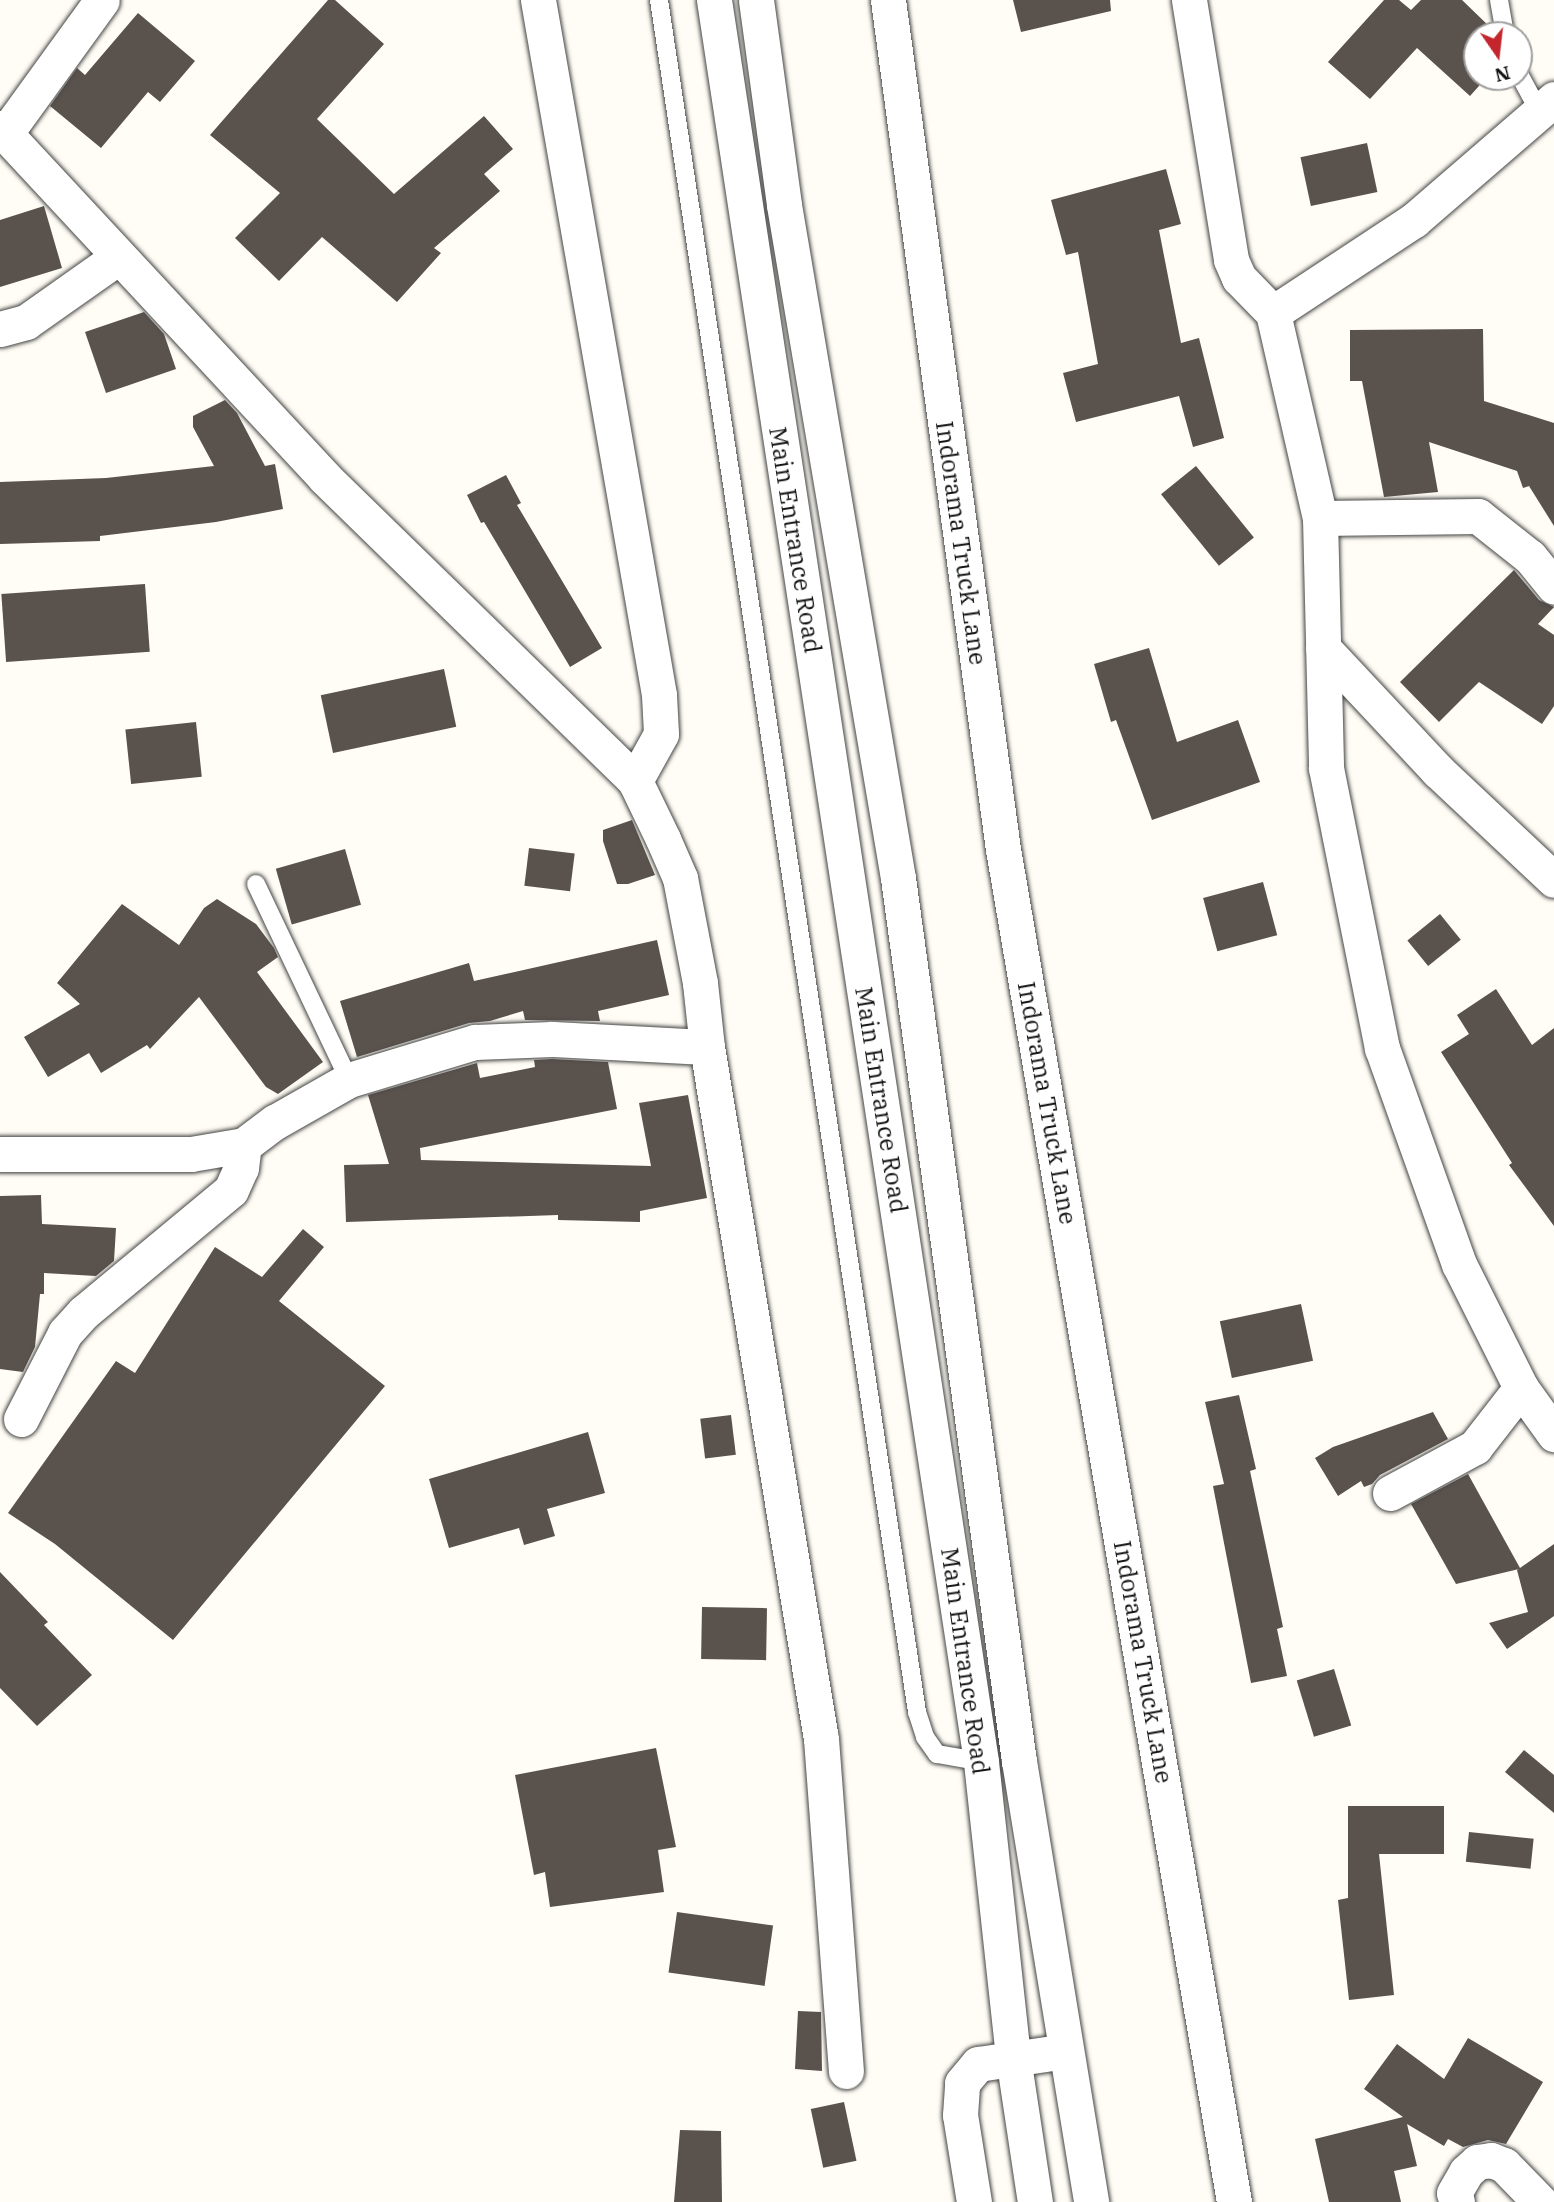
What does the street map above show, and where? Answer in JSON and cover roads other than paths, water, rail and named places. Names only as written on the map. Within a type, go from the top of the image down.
[{"type":"street","points":[[102,0],[3,131],[325,478],[635,781],[680,878],[700,983],[707,1047],[821,1739],[846,2070]]},
{"type":"street","points":[[538,0],[659,695],[661,734],[635,781]]},
{"type":"street","name":"Main Entrance Road","points":[[714,0],[981,1762],[1013,2057],[1035,2202]]},
{"type":"street","points":[[755,0],[784,205],[898,878],[1019,1761],[1091,2202]]},
{"type":"street","name":"Indorama Truck Lane","points":[[888,0],[1003,849],[1234,2202]]},
{"type":"street","points":[[1189,0],[1231,260],[1238,278],[1273,313],[1320,518],[1326,768],[1382,1048],[1459,1264],[1521,1388],[1554,1434]]},
{"type":"street","points":[[1273,313],[1414,220],[1547,106]]},
{"type":"street","points":[[0,329],[26,322],[118,257]]},
{"type":"street","points":[[1320,518],[1478,516],[1530,557],[1554,587]]},
{"type":"street","points":[[1323,648],[1438,771],[1554,880]]},
{"type":"street","points":[[0,1154],[191,1154],[244,1145],[275,1122],[349,1080],[475,1042],[552,1039],[707,1047]]},
{"type":"street","points":[[21,1419],[65,1333],[83,1313],[231,1190],[241,1168],[244,1145]]},
{"type":"street","points":[[1390,1493],[1475,1447],[1521,1388]]},
{"type":"street","points":[[974,2202],[960,2115],[962,2083],[978,2064],[1066,2051]]},
{"type":"street","points":[[1457,2202],[1454,2193],[1466,2172],[1477,2162],[1490,2160],[1504,2165],[1540,2202]]},
{"type":"lane","points":[[659,0],[917,1712],[925,1737],[937,1754],[981,1762],[1019,1761]]},
{"type":"lane","points":[[1499,0],[1503,21]]},
{"type":"lane","points":[[1533,90],[1547,106]]},
{"type":"lane","points":[[256,884],[349,1080]]}]
